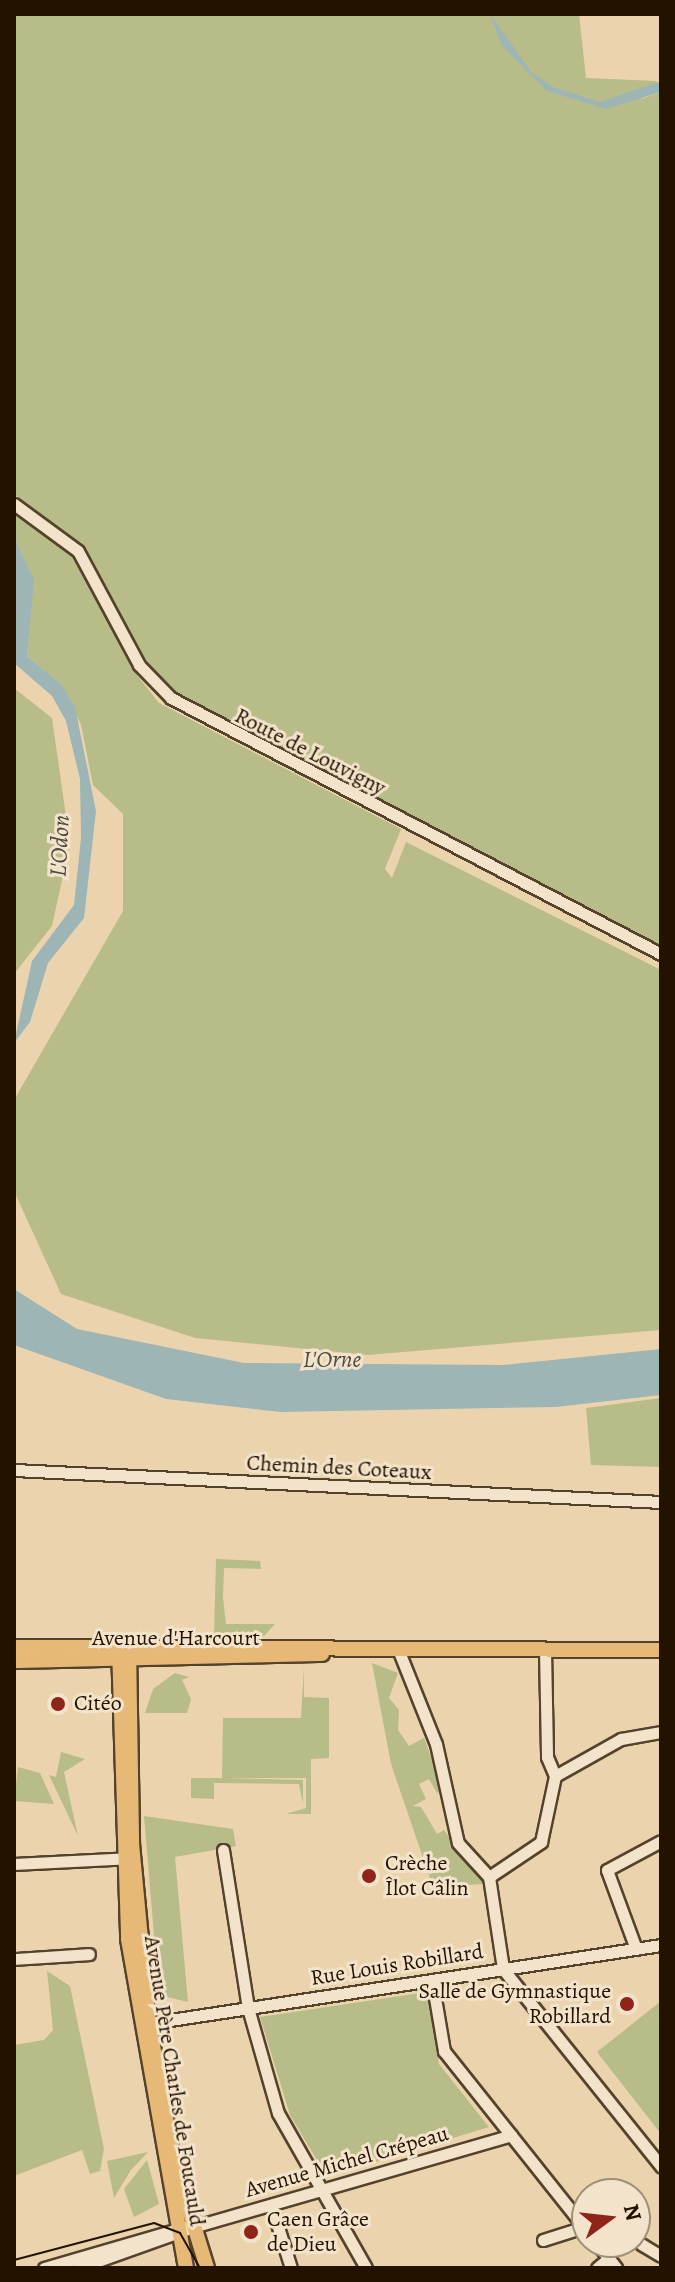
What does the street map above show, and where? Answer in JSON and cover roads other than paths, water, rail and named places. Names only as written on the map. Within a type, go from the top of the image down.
[{"type":"main road","name":"Avenue d'Harcourt","points":[[14,1647],[279,1660],[338,1650],[661,1650]]},
{"type":"main road","name":"Avenue d'Harcourt","points":[[14,1661],[124,1654]]},
{"type":"main road","name":"Avenue Père Charles de Foucauld","points":[[124,1654],[127,1858],[144,2024],[183,2229],[186,2268]]},
{"type":"main road","name":"Avenue Père Charles de Foucauld","points":[[183,2229],[207,2268]]},
{"type":"street","name":"Route de Louvigny","points":[[14,504],[78,551],[139,665],[171,698],[661,954]]},
{"type":"street","name":"Chemin des Coteaux","points":[[14,1470],[661,1502]]},
{"type":"street","points":[[398,1649],[436,1744],[458,1843],[489,1877],[503,1969],[661,2166]]},
{"type":"street","points":[[489,1877],[541,1842],[555,1776],[547,1757],[545,1650]]},
{"type":"street","points":[[555,1776],[621,1739],[661,1732]]},
{"type":"street","points":[[636,1949],[607,1870],[661,1841]]},
{"type":"street","points":[[223,1850],[248,2008],[278,2113],[366,2268]]},
{"type":"street","points":[[14,1864],[127,1858]]},
{"type":"street","name":"Rue Louis Robillard","points":[[144,2024],[661,1945]]},
{"type":"street","points":[[14,1959],[89,1954]]},
{"type":"street","points":[[432,1980],[444,2051],[571,2210]]},
{"type":"street","name":"Avenue Michel Crépeau","points":[[183,2229],[322,2192],[511,2135]]},
{"type":"street","points":[[271,2205],[291,2268]]},
{"type":"street","points":[[78,2268],[103,2264],[183,2229]]},
{"type":"street","points":[[49,2267],[183,2229]]},
{"type":"street","points":[[543,2240],[571,2233]]},
{"type":"street","points":[[597,2268],[613,2263]]},
{"type":"water","points":[[490,14],[532,73],[553,87],[600,102],[661,81],[661,92],[606,109],[547,91],[502,46]]},
{"type":"water","points":[[14,537],[34,580],[27,656],[61,684],[75,707],[96,811],[84,918],[48,963],[30,1022],[14,1043],[32,961],[74,905],[81,838],[80,779],[66,721],[52,696],[14,663]]},
{"type":"water","points":[[14,1289],[77,1329],[244,1363],[502,1365],[661,1349],[661,1395],[556,1407],[280,1412],[166,1399],[14,1345]]},
{"type":"tram line","points":[[14,2260],[154,2223],[180,2233],[200,2268]]},
{"type":"place","name":"Citéo","points":[[58,1704]]},
{"type":"place","name":"Crèche Îlot Câlin","points":[[369,1876]]},
{"type":"place","name":"Salle de Gymnastique Robillard","points":[[627,2004]]},
{"type":"place","name":"Caen Grâce de Dieu","points":[[251,2232]]},
{"type":"water label","name":"L'Odon","points":[[60,846]]},
{"type":"water label","name":"L'Orne","points":[[332,1360]]}]
